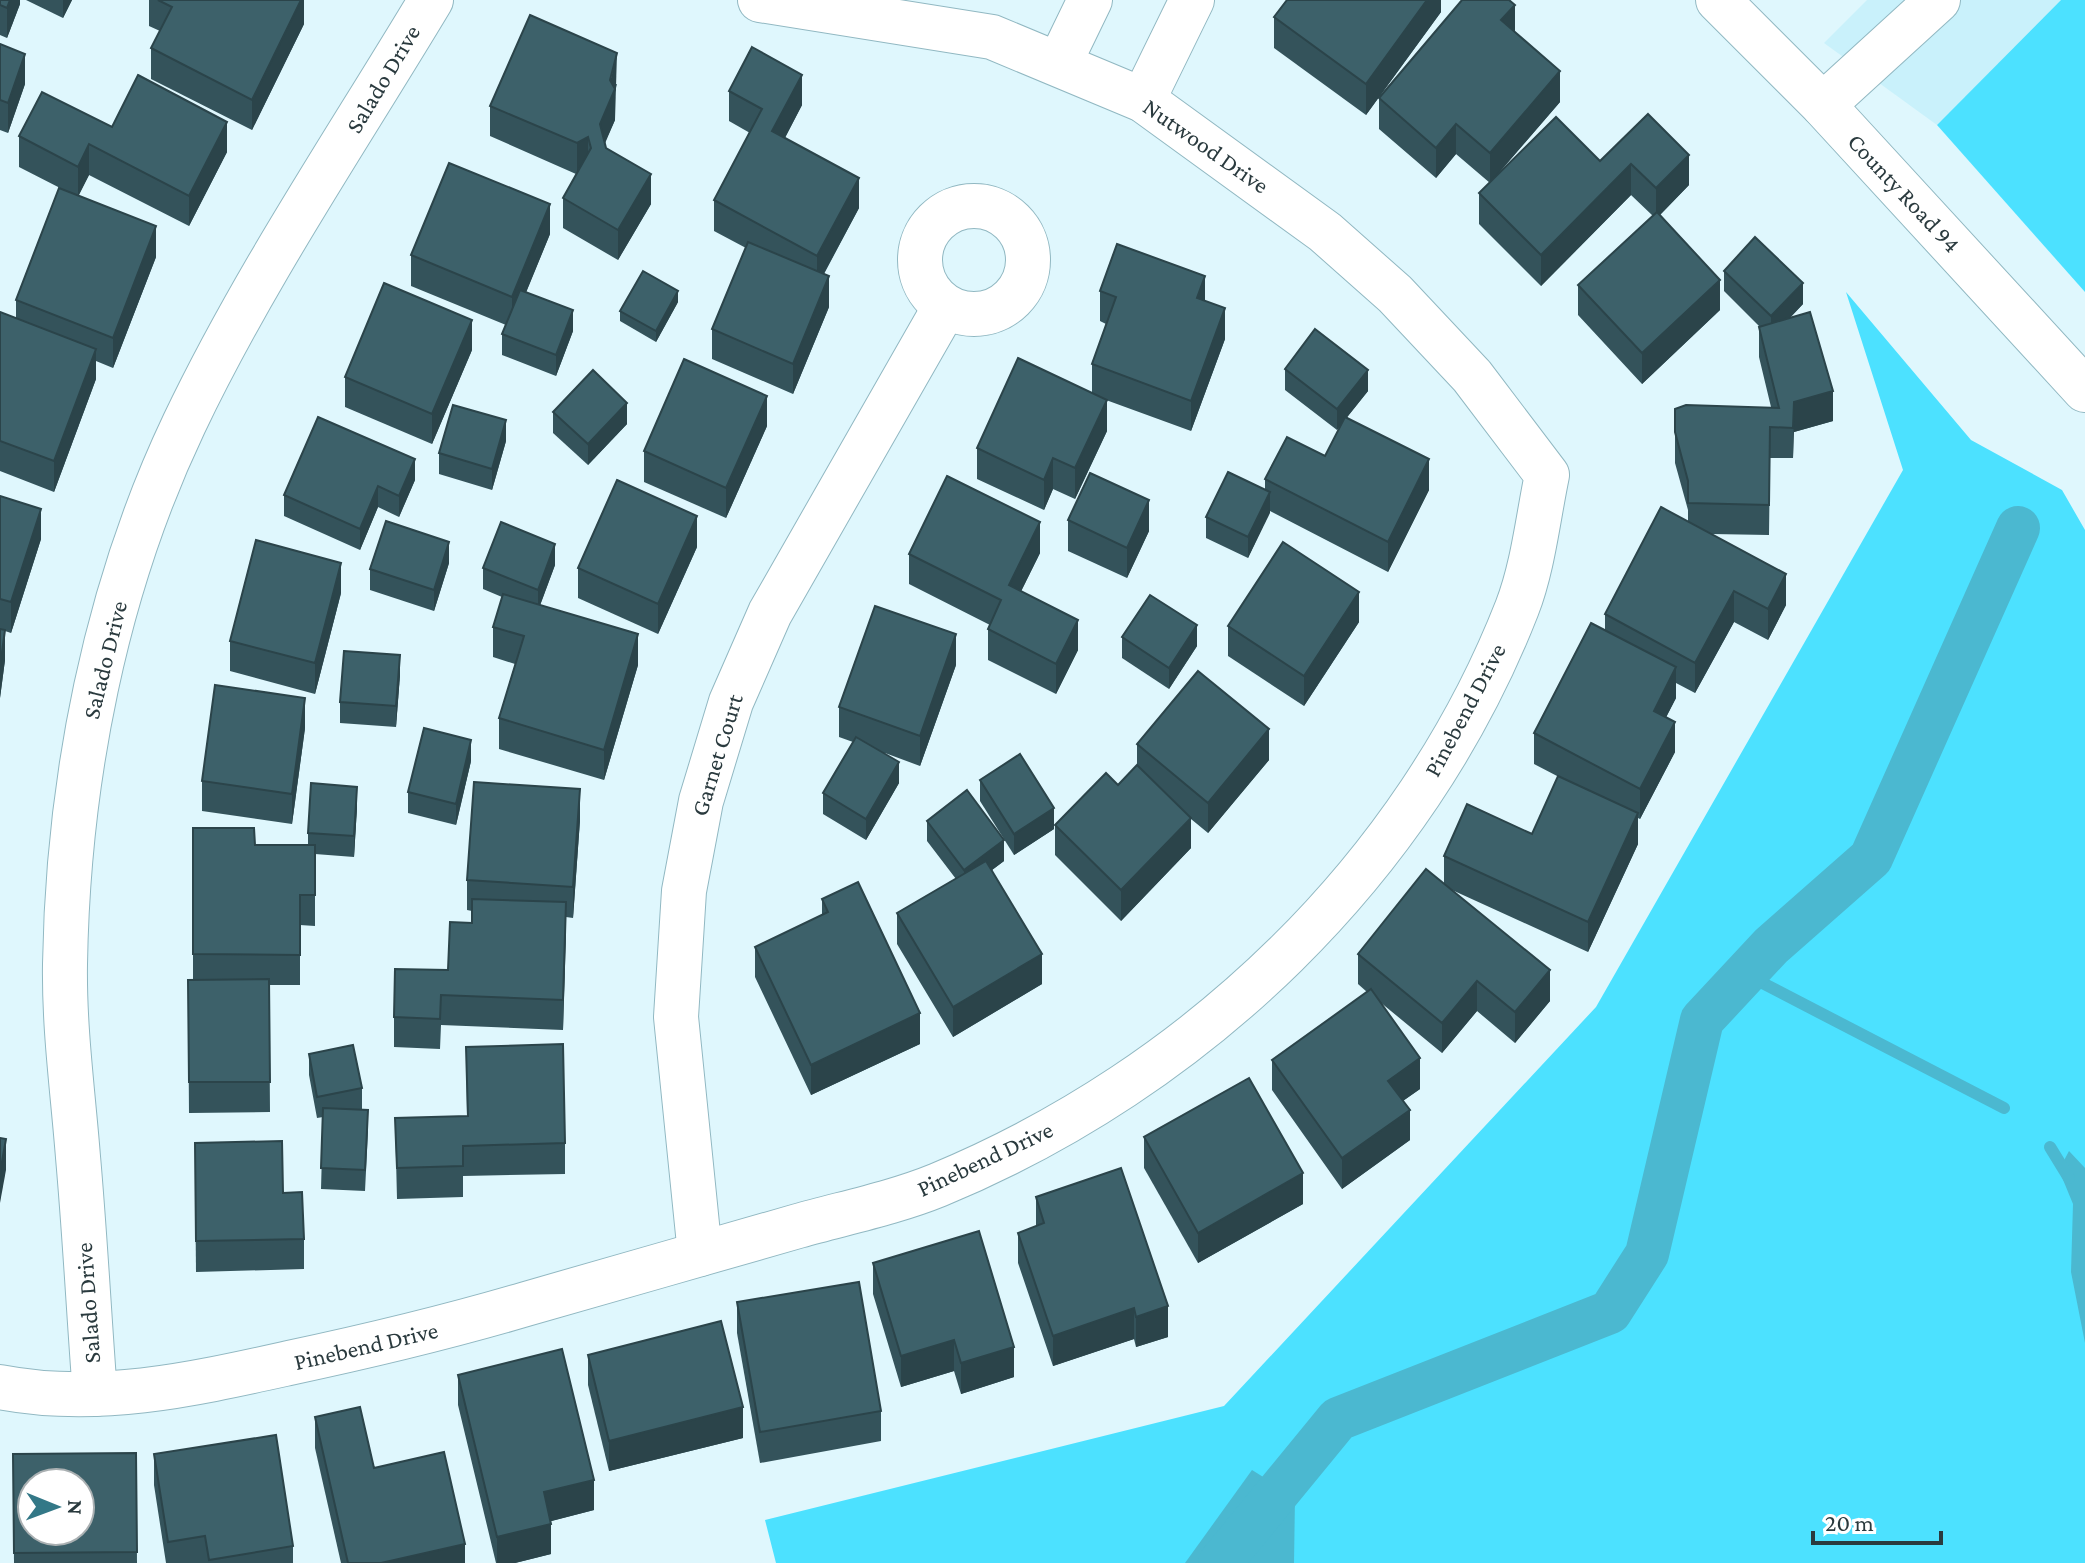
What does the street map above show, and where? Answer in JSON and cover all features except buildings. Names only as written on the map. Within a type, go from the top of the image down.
[{"type":"street","name":"Salado Drive","points":[[95,1394],[70,1083],[65,967],[70,852],[87,737],[112,624],[139,535],[182,427],[234,324],[431,0]]},
{"type":"street","name":"Nutwood Drive","points":[[760,0],[992,37],[1143,100],[1325,232],[1395,294],[1472,376],[1547,475]]},
{"type":"street","points":[[1059,64],[1090,0]]},
{"type":"street","points":[[1143,100],[1192,0]]},
{"type":"street","name":"County Road 94","points":[[1718,0],[1823,105],[2085,390]]},
{"type":"street","points":[[1823,105],[1938,0]]},
{"type":"street","name":"Garnet Court","points":[[700,1254],[676,1017],[684,891],[701,801],[731,702],[770,613],[945,307]]},
{"type":"street","name":"Pinebend Drive","points":[[0,1387],[95,1394],[169,1390],[429,1332],[933,1187],[1018,1149],[1113,1095],[1223,1014],[1302,939],[1366,866],[1430,778],[1476,699],[1519,604],[1547,475]]},
{"type":"shaded area","points":[[1867,0],[2061,0],[1937,125],[1824,43]]},
{"type":"shaded area","points":[[2061,0],[2085,0],[2085,292],[1937,125]]},
{"type":"shaded area","points":[[1846,292],[1971,440],[2062,490],[2085,530],[2085,1563],[776,1563],[765,1520],[1224,1406],[1596,1007],[1903,470]]},
{"type":"shaded area","points":[[2069,1151],[2085,1168],[2085,1343],[2071,1272],[2073,1204],[2059,1170]]},
{"type":"shaded area","points":[[1252,1470],[1295,1497],[1294,1563],[1185,1563]]},
{"type":"waterway","points":[[1220,1563],[1338,1419],[1610,1312],[1647,1254],[1702,1020],[1771,946],[1871,858],[2018,528]]},
{"type":"waterway","points":[[1745,974],[2004,1108]]},
{"type":"waterway","points":[[2050,1147],[2069,1178]]}]
